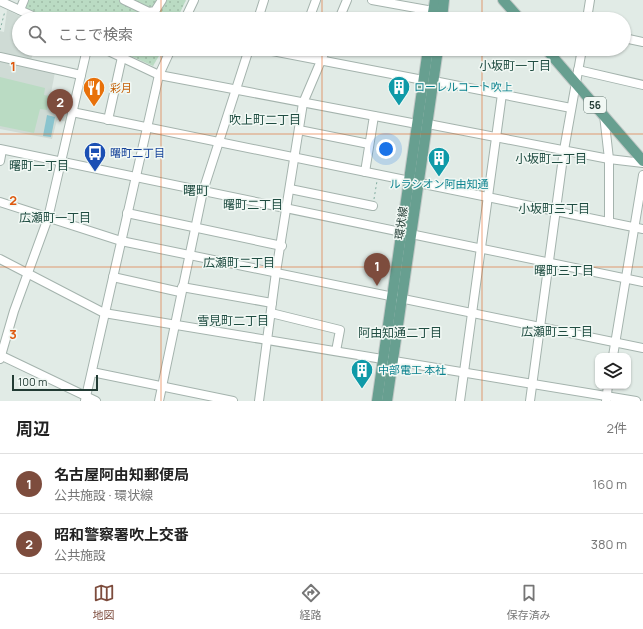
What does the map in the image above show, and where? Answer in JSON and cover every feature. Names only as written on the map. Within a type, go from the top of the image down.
[{"type":"main road","points":[[433,12],[435,0]]},
{"type":"main road","points":[[443,12],[444,0]]},
{"type":"main road","points":[[503,0],[514,12]]},
{"type":"main road","name":"環状線","points":[[377,401],[388,360],[398,297],[412,234],[417,124],[427,56]]},
{"type":"main road","name":"環状線","points":[[398,297],[402,231],[428,124],[437,56]]},
{"type":"main road","name":"56","points":[[552,56],[643,162]]},
{"type":"main road","name":"環状線","points":[[387,401],[388,360]]},
{"type":"street","points":[[20,10],[24,0]]},
{"type":"street","points":[[124,0],[149,12],[155,11],[162,0]]},
{"type":"street","points":[[188,12],[194,0]]},
{"type":"street","points":[[260,12],[264,0]]},
{"type":"street","points":[[312,12],[316,0]]},
{"type":"street","points":[[342,12],[347,0]]},
{"type":"street","points":[[372,0],[421,12]]},
{"type":"street","points":[[588,12],[590,0]]},
{"type":"street","points":[[3,3],[24,12]]},
{"type":"street","points":[[631,39],[643,42]]},
{"type":"street","points":[[85,56],[48,218],[29,274],[14,311],[0,356],[86,398],[96,401]]},
{"type":"street","points":[[118,56],[159,75],[417,124]]},
{"type":"street","points":[[86,398],[126,213],[148,127],[159,75],[168,56]]},
{"type":"street","points":[[160,401],[181,289],[203,191],[247,56]]},
{"type":"street","points":[[308,56],[321,61],[423,80]]},
{"type":"street","points":[[259,401],[276,272],[282,246],[303,103],[323,56]]},
{"type":"street","points":[[530,401],[564,150],[581,56]]},
{"type":"street","points":[[0,57],[81,75]]},
{"type":"street","points":[[108,120],[122,58]]},
{"type":"street","points":[[578,70],[643,85]]},
{"type":"street","points":[[434,81],[572,108]]},
{"type":"street","points":[[460,401],[502,94]]},
{"type":"street","points":[[72,112],[643,229]]},
{"type":"street","points":[[604,115],[609,159],[609,222]]},
{"type":"street","points":[[365,172],[374,116]]},
{"type":"street","points":[[428,124],[609,159],[643,162]]},
{"type":"street","points":[[299,130],[370,144]]},
{"type":"street","points":[[0,161],[1,150],[287,209],[402,231],[643,282]]},
{"type":"street","points":[[613,353],[643,175]]},
{"type":"street","points":[[290,189],[373,206]]},
{"type":"street","points":[[0,202],[121,241],[643,348]]},
{"type":"street","points":[[126,213],[282,246]]},
{"type":"street","points":[[0,259],[104,313],[464,372],[607,399],[636,401]]},
{"type":"street","points":[[113,278],[272,303]]},
{"type":"street","points":[[271,313],[340,330],[336,351]]},
{"type":"street","points":[[92,372],[233,401]]},
{"type":"street","points":[[607,399],[608,389]]},
{"type":"path","points":[[0,30],[3,3]]},
{"type":"path","points":[[373,206],[378,174]]},
{"type":"shaded area","points":[[7,10],[12,12],[12,56],[0,53],[0,31],[4,32]]},
{"type":"shaded area","points":[[13,56],[32,56],[31,60]]},
{"type":"shaded area","points":[[0,60],[55,72],[51,93],[55,94],[52,107],[69,112],[68,122],[57,120],[52,139],[0,129]]},
{"type":"green space","points":[[28,0],[186,0],[180,12],[33,12],[25,7]]},
{"type":"green space","points":[[131,56],[159,56],[153,66]]},
{"type":"green space","points":[[0,77],[45,88],[44,95],[49,96],[47,110],[40,109],[34,133],[0,126]]},
{"type":"water","points":[[47,115],[55,117],[51,137],[43,136]]},
{"type":"place","name":"ローレルコート吹上","points":[[399,106]]},
{"type":"place","name":"彩月","points":[[94,108]]},
{"type":"place","name":"昭和警察署吹上交番","points":[[60,122]]},
{"type":"place","name":"曙町二丁目","points":[[95,172]]},
{"type":"place","name":"ルラシオン阿由知通","points":[[439,178]]},
{"type":"place","name":"名古屋阿由知郵便局","points":[[377,286]]},
{"type":"place","name":"中部電工 本社","points":[[362,390]]},
{"type":"district","name":"小坂町一丁目","points":[[515,66]]},
{"type":"district","name":"吹上町二丁目","points":[[265,120]]},
{"type":"district","name":"小坂町二丁目","points":[[551,159]]},
{"type":"district","name":"曙町一丁目","points":[[39,166]]},
{"type":"district","name":"曙町","points":[[196,190]]},
{"type":"district","name":"曙町二丁目","points":[[253,205]]},
{"type":"district","name":"小坂町三丁目","points":[[554,209]]},
{"type":"district","name":"広瀬町一丁目","points":[[55,218]]},
{"type":"district","name":"広瀬町二丁目","points":[[239,263]]},
{"type":"district","name":"曙町三丁目","points":[[564,271]]},
{"type":"district","name":"雪見町二丁目","points":[[233,321]]},
{"type":"district","name":"広瀬町三丁目","points":[[557,332]]},
{"type":"district","name":"阿由知通二丁目","points":[[400,333]]}]
